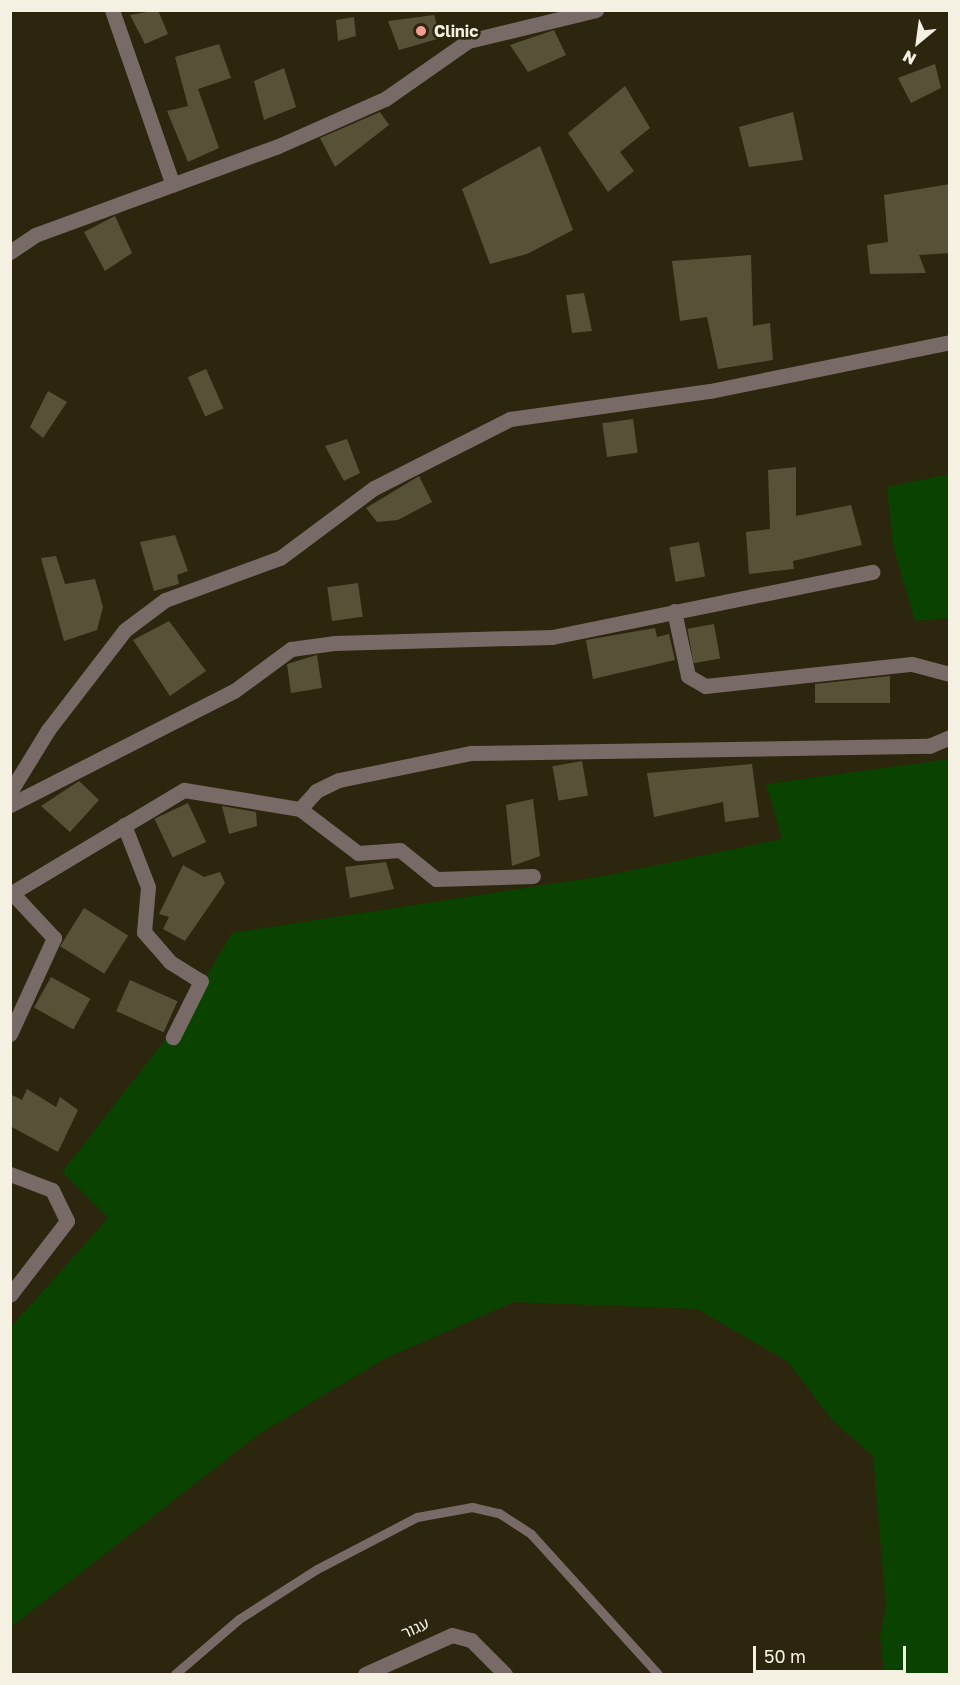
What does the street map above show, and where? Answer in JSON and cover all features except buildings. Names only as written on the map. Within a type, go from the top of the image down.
[{"type":"street","points":[[112,10],[173,185]]},
{"type":"street","points":[[10,252],[35,235],[173,185],[385,99],[468,41],[596,10]]},
{"type":"street","points":[[10,792],[124,630],[157,606],[280,558],[374,488],[510,419],[710,391],[950,342]]},
{"type":"street","points":[[10,805],[234,691],[291,649],[334,643],[552,637],[872,572]]},
{"type":"street","points":[[674,611],[688,676],[705,686],[912,664],[950,674]]},
{"type":"street","points":[[300,809],[316,791],[339,780],[471,753],[929,746],[950,737]]},
{"type":"street","points":[[10,1034],[54,938],[11,894],[184,790],[300,809],[358,853],[400,850],[436,879],[532,876]]},
{"type":"street","points":[[124,825],[148,887],[144,932],[170,962],[201,981],[173,1037]]},
{"type":"street","points":[[10,1174],[52,1190],[67,1221],[10,1295]]},
{"type":"street","name":"עגור","points":[[365,1674],[452,1635],[471,1640],[505,1674]]},
{"type":"lane","points":[[175,1674],[239,1619],[316,1569],[417,1517],[472,1507],[499,1513],[531,1534],[658,1674]]},
{"type":"green space","points":[[949,474],[949,618],[915,621],[893,546],[887,487]]},
{"type":"green space","points":[[949,759],[949,1674],[884,1674],[880,1636],[886,1607],[873,1456],[832,1420],[788,1362],[697,1309],[514,1302],[384,1359],[259,1434],[11,1627],[11,1327],[108,1218],[62,1172],[179,1022],[232,933],[609,875],[782,839],[766,784]]},
{"type":"place","name":"Clinic","points":[[421,31]]}]
